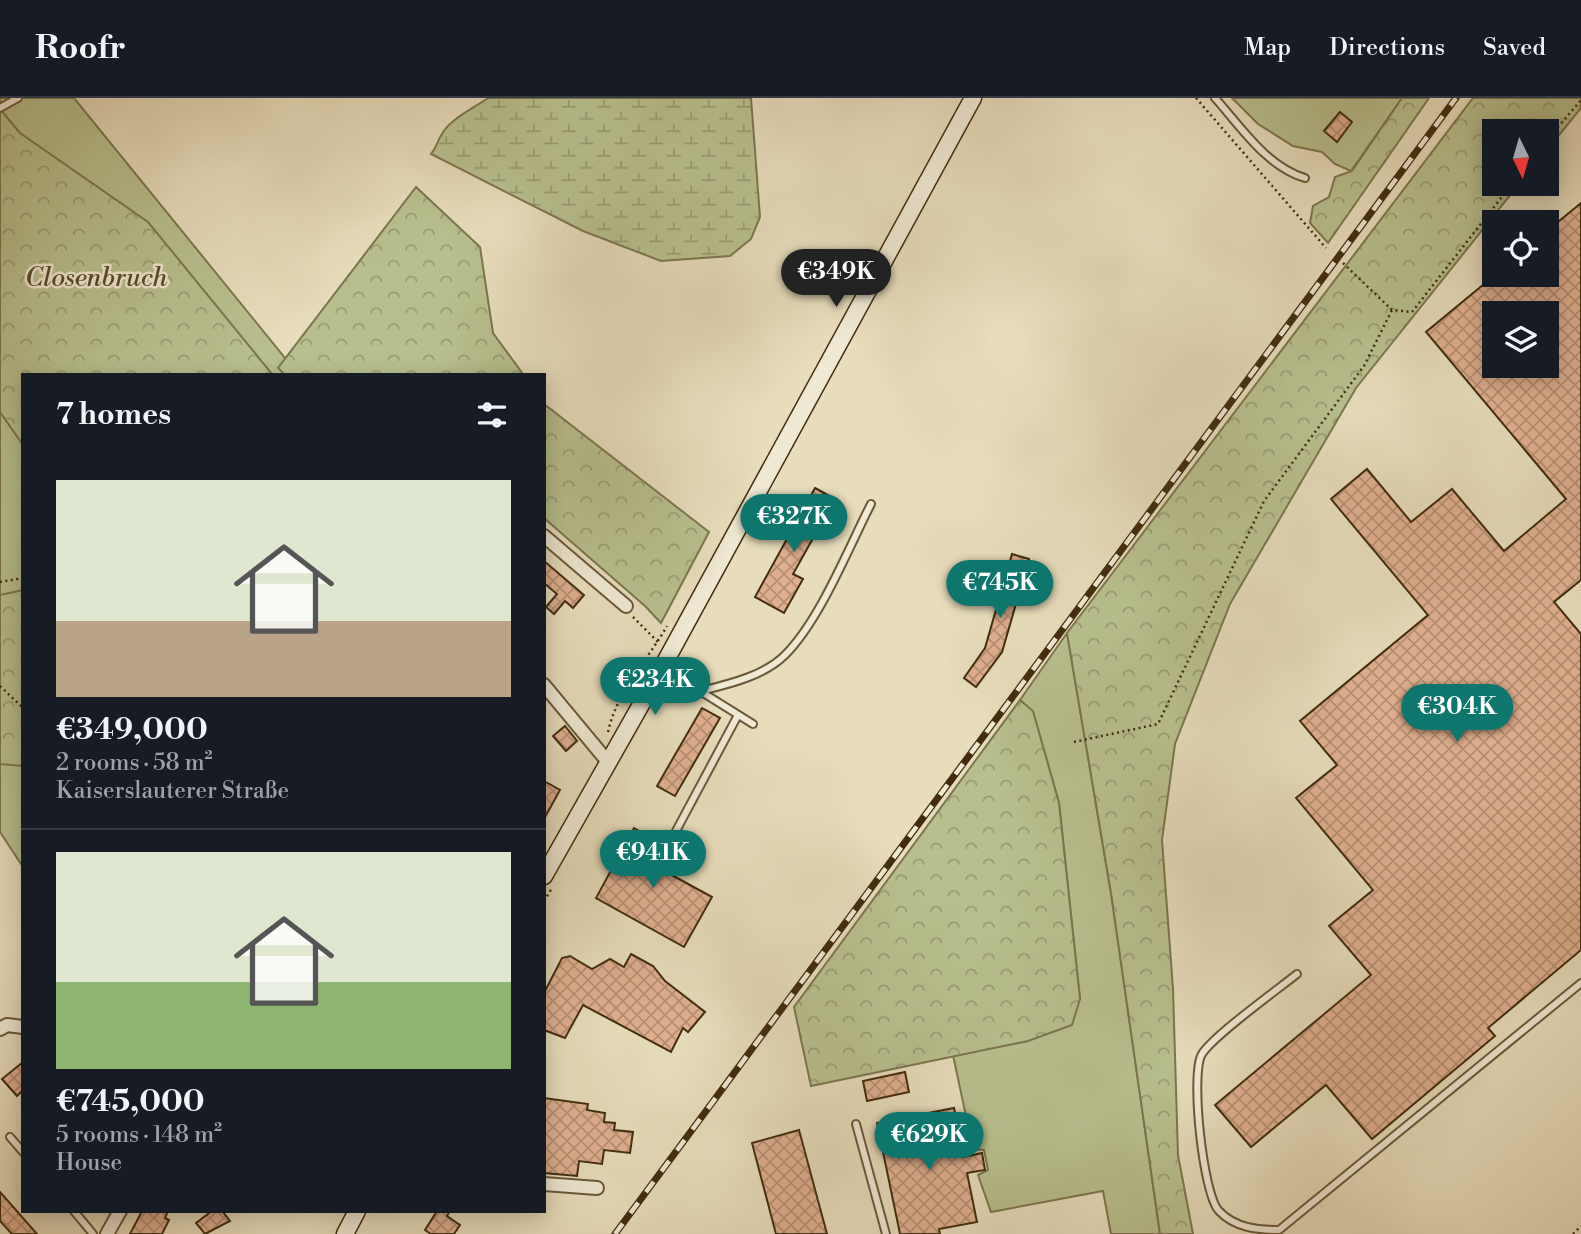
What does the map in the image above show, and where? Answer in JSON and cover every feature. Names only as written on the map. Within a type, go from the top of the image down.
[{"type":"main road","points":[[546,872],[604,756],[664,664],[972,98]]},
{"type":"main road","points":[[345,1234],[356,1213]]},
{"type":"street","points":[[546,538],[626,606]]},
{"type":"street","points":[[546,687],[604,756]]},
{"type":"street","points":[[0,1028],[21,1025]]},
{"type":"street","points":[[546,1184],[597,1188]]},
{"type":"street","points":[[107,1234],[119,1213]]},
{"type":"lane","points":[[0,108],[18,98]]},
{"type":"lane","points":[[1215,98],[1273,163],[1288,173],[1305,178]]},
{"type":"lane","points":[[701,691],[743,680],[784,656],[811,619],[871,504]]},
{"type":"lane","points":[[664,664],[753,724]]},
{"type":"lane","points":[[676,831],[738,715]]},
{"type":"lane","points":[[1297,974],[1209,1045],[1198,1064],[1204,1155],[1212,1202],[1228,1219],[1262,1230],[1279,1230],[1581,983]]},
{"type":"lane","points":[[856,1124],[886,1234]]},
{"type":"lane","points":[[10,1137],[21,1150]]},
{"type":"lane","points":[[76,1213],[93,1234]]},
{"type":"path","points":[[1196,98],[1326,248]]},
{"type":"path","points":[[1559,126],[1581,100]]},
{"type":"path","points":[[1343,263],[1392,310],[1412,312],[1503,196]]},
{"type":"path","points":[[1074,742],[1158,724],[1264,501],[1364,366],[1392,310]]},
{"type":"path","points":[[0,582],[21,578]]},
{"type":"path","points":[[626,606],[628,612],[658,641],[664,664]]},
{"type":"path","points":[[604,756],[611,718],[631,680],[658,641]]},
{"type":"path","points":[[0,686],[21,706]]},
{"type":"path","points":[[1573,1234],[1581,1226]]},
{"type":"green space","name":"Closenbruch","points":[[0,98],[74,98],[297,373],[21,373],[21,864],[0,832]]},
{"type":"green space","points":[[488,98],[751,98],[760,217],[751,239],[730,256],[661,261],[583,231],[431,154],[451,123]]},
{"type":"green space","points":[[1232,98],[1402,98],[1351,171],[1335,164],[1322,152],[1293,146],[1258,124]]},
{"type":"green space","points":[[1402,98],[1429,98],[1328,243],[1310,223],[1313,206],[1329,197],[1335,177],[1352,171]]},
{"type":"green space","points":[[1473,98],[1581,98],[1581,108],[1559,135],[1559,119],[1482,119],[1482,196],[1509,196],[1498,210],[1482,210],[1482,230],[1356,388],[1230,604],[1175,744],[1162,840],[1173,989],[1178,1155],[1193,1234],[1160,1234],[1111,893],[1067,633]]},
{"type":"green space","name":"Closenbruch","points":[[0,109],[20,133],[148,222],[271,373],[21,373],[21,442],[0,412]]},
{"type":"green space","points":[[416,187],[480,247],[493,333],[522,373],[283,373],[278,368]]},
{"type":"green space","points":[[546,406],[709,532],[661,623],[546,520]]},
{"type":"green space","points":[[21,590],[21,766],[0,764],[0,595]]},
{"type":"green space","points":[[1067,633],[1111,893],[1160,1234],[1111,1234],[1103,1191],[991,1212],[978,1175],[988,1170],[984,1150],[973,1149],[953,1055],[1028,1041],[1080,999],[1059,803],[1033,712],[1020,700]]},
{"type":"green space","points":[[1020,700],[1033,711],[1059,803],[1080,999],[1072,1025],[1028,1041],[811,1086],[794,1007]]},
{"type":"building","points":[[1340,112],[1352,122],[1337,142],[1324,131]]},
{"type":"building","points":[[1581,203],[1581,580],[1554,602],[1581,634],[1581,950],[1488,1028],[1495,1036],[1372,1139],[1326,1085],[1251,1147],[1215,1105],[1371,975],[1329,926],[1373,890],[1296,798],[1337,765],[1300,721],[1428,615],[1331,499],[1367,469],[1411,522],[1452,489],[1504,551],[1566,499],[1426,332],[1482,286],[1559,287],[1559,221]]},
{"type":"building","points":[[815,488],[835,499],[793,574],[803,579],[784,613],[755,597]]},
{"type":"building","points":[[1012,554],[1029,559],[1002,652],[976,687],[964,678],[985,648]]},
{"type":"building","points":[[546,563],[584,595],[573,608],[565,601],[554,614],[546,607],[557,594],[546,585]]},
{"type":"building","points":[[702,708],[720,718],[675,796],[657,786]]},
{"type":"building","points":[[565,726],[577,741],[566,751],[553,736]]},
{"type":"building","points":[[546,782],[560,790],[546,815]]},
{"type":"building","points":[[634,828],[679,853],[668,873],[712,897],[684,947],[596,898]]},
{"type":"building","points":[[631,954],[653,966],[665,981],[705,1012],[688,1032],[683,1028],[671,1052],[583,1005],[565,1038],[546,1031],[546,989],[562,958],[570,956],[592,969],[610,959],[624,967]]},
{"type":"building","points":[[21,1064],[21,1092],[17,1096],[2,1079]]},
{"type":"building","points":[[905,1072],[909,1092],[867,1101],[863,1081]]},
{"type":"building","points":[[546,1098],[588,1104],[587,1110],[605,1113],[604,1122],[615,1123],[614,1130],[633,1132],[630,1153],[604,1150],[602,1164],[579,1161],[577,1176],[546,1173]]},
{"type":"building","points":[[954,1108],[964,1157],[982,1153],[985,1170],[967,1173],[977,1222],[939,1229],[940,1234],[900,1234],[877,1123]]},
{"type":"building","points":[[799,1130],[827,1234],[776,1234],[752,1143]]},
{"type":"building","points":[[0,1192],[37,1234],[12,1234],[0,1221]]},
{"type":"building","points":[[141,1213],[167,1213],[165,1218],[169,1220],[162,1234],[130,1234]]},
{"type":"building","points":[[209,1213],[224,1213],[230,1221],[205,1234],[196,1223]]},
{"type":"building","points":[[436,1213],[449,1213],[447,1216],[460,1225],[454,1234],[431,1234],[425,1230]]},
{"type":"railway","points":[[615,1234],[1456,98]]}]
